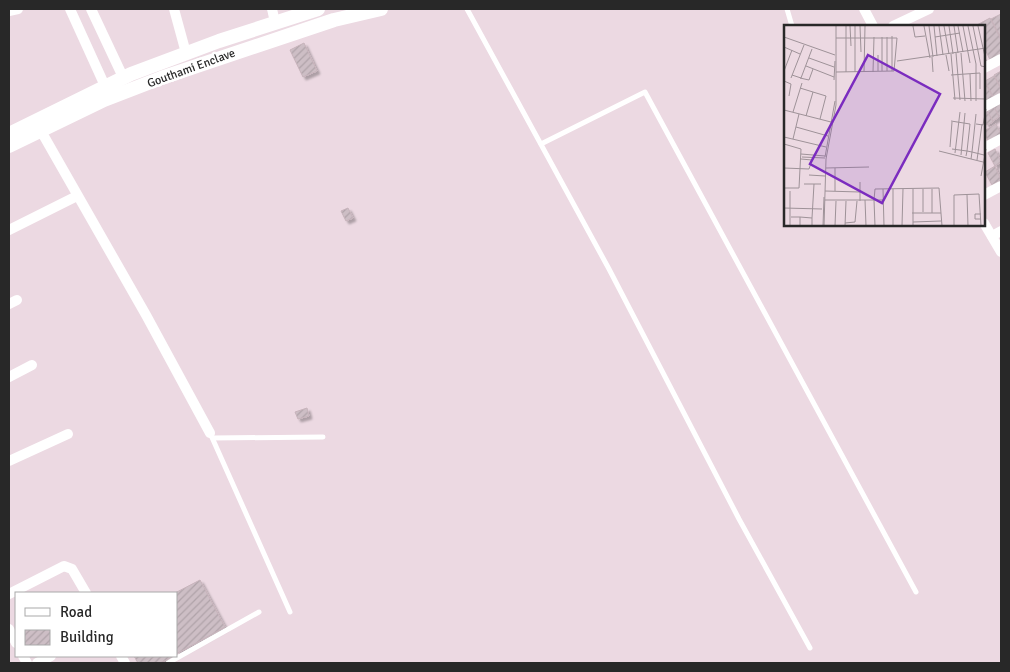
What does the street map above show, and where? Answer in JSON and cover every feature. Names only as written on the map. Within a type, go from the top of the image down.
[{"type":"street","points":[[9,11],[18,9]]},
{"type":"street","points":[[70,9],[105,86]]},
{"type":"street","points":[[91,9],[123,77]]},
{"type":"street","points":[[174,9],[186,52]]},
{"type":"street","name":"Gouthami Enclave","points":[[9,134],[123,77],[274,15],[318,9]]},
{"type":"street","name":"Gouthami Enclave","points":[[9,146],[104,100],[161,78],[334,20],[380,9]]},
{"type":"street","points":[[864,9],[872,25]]},
{"type":"street","points":[[895,25],[929,9]]},
{"type":"street","points":[[985,67],[1001,59]]},
{"type":"street","points":[[985,106],[1001,98]]},
{"type":"street","points":[[41,132],[146,315],[212,435]]},
{"type":"street","points":[[985,147],[1001,139]]},
{"type":"street","points":[[985,194],[1001,186]]},
{"type":"street","points":[[9,230],[78,196]]},
{"type":"street","points":[[985,224],[1001,252]]},
{"type":"street","points":[[992,236],[1001,231]]},
{"type":"street","points":[[9,377],[32,365]]},
{"type":"street","points":[[9,461],[68,434]]},
{"type":"street","points":[[9,594],[64,566],[72,569],[85,592]]},
{"type":"street","points":[[9,630],[15,641]]},
{"type":"street","points":[[37,663],[49,657]]},
{"type":"lane","points":[[466,9],[610,269],[739,519],[810,648]]},
{"type":"lane","points":[[787,9],[792,25]]},
{"type":"lane","points":[[541,144],[645,92],[916,592]]},
{"type":"lane","points":[[290,612],[212,435],[323,437]]},
{"type":"lane","points":[[168,663],[259,612]]},
{"type":"building","points":[[1001,14],[1001,38],[991,19]]},
{"type":"building","points":[[990,18],[1001,40],[1001,56],[991,62],[985,49],[985,25],[977,25]]},
{"type":"building","points":[[304,43],[317,71],[303,77],[290,50]]},
{"type":"building","points":[[1001,71],[1001,88],[994,75]]},
{"type":"building","points":[[994,76],[1001,89],[1001,97],[995,100],[985,81]]},
{"type":"building","points":[[985,82],[994,100],[985,105]]},
{"type":"building","points":[[1000,101],[1001,115],[999,116],[993,105]]},
{"type":"building","points":[[993,105],[999,117],[993,121],[986,109]]},
{"type":"building","points":[[985,110],[993,122],[987,125],[985,122]]},
{"type":"building","points":[[996,124],[1001,134],[988,141],[985,130]]},
{"type":"building","points":[[995,149],[1001,162],[995,166],[988,153]]},
{"type":"building","points":[[995,166],[1001,180],[992,185],[985,172]]},
{"type":"building","points":[[348,208],[353,218],[346,221],[341,211]]},
{"type":"building","points":[[307,408],[309,416],[298,419],[295,412]]},
{"type":"building","points":[[200,580],[225,627],[178,653],[178,592]]},
{"type":"building","points":[[135,657],[172,657],[160,663],[138,663]]}]
